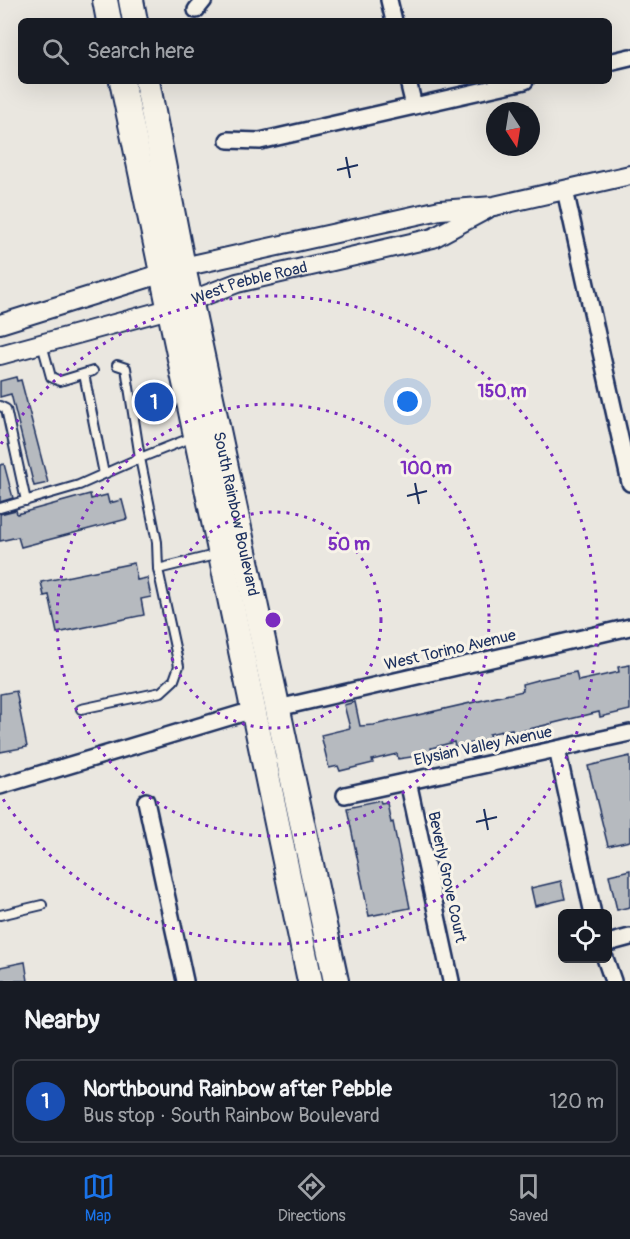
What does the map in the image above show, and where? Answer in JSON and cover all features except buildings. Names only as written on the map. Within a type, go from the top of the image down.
[{"type":"main road","points":[[105,0],[108,18]]},
{"type":"main road","points":[[131,0],[134,18]]},
{"type":"main road","name":"South Rainbow Boulevard","points":[[123,84],[172,270],[278,708],[336,981]]},
{"type":"main road","name":"South Rainbow Boulevard","points":[[147,84],[172,270]]},
{"type":"main road","name":"South Rainbow Boulevard","points":[[180,304],[196,436],[310,981]]},
{"type":"main road","points":[[222,562],[240,601],[255,667],[278,708]]},
{"type":"main road","points":[[253,710],[269,735],[281,779],[296,795]]},
{"type":"street","points":[[389,0],[393,18]]},
{"type":"street","points":[[612,61],[630,57]]},
{"type":"street","points":[[409,84],[414,106]]},
{"type":"street","points":[[228,140],[260,141],[512,84]]},
{"type":"street","name":"West Pebble Road","points":[[0,324],[172,270],[440,210],[494,206],[630,175]]},
{"type":"street","points":[[565,190],[630,483]]},
{"type":"street","name":"West Pebble Road","points":[[0,355],[180,304],[237,283],[433,238],[494,206]]},
{"type":"street","name":"West Torino Avenue","points":[[278,708],[630,627]]},
{"type":"street","points":[[0,786],[253,710]]},
{"type":"street","name":"Elysian Valley Avenue","points":[[345,795],[630,733]]},
{"type":"street","points":[[557,749],[592,909]]},
{"type":"street","name":"Beverly Grove Court","points":[[408,781],[451,981]]},
{"type":"street","points":[[146,801],[185,981]]},
{"type":"street","points":[[612,941],[630,938]]},
{"type":"street","points":[[607,963],[613,981]]},
{"type":"lane","points":[[42,344],[51,377],[60,381],[93,371]]},
{"type":"lane","points":[[81,709],[161,692],[174,680],[179,666],[158,569],[157,542],[126,392],[126,368],[117,365]]},
{"type":"lane","points":[[84,374],[104,474]]},
{"type":"lane","points":[[89,401],[98,398]]},
{"type":"lane","points":[[0,406],[6,409],[26,501]]},
{"type":"lane","points":[[94,424],[103,421]]},
{"type":"lane","points":[[0,508],[79,485],[196,436]]},
{"type":"lane","points":[[158,569],[222,562]]},
{"type":"lane","points":[[0,915],[42,905]]},
{"type":"place","name":"Northbound Rainbow after Pebble","points":[[154,402]]}]
